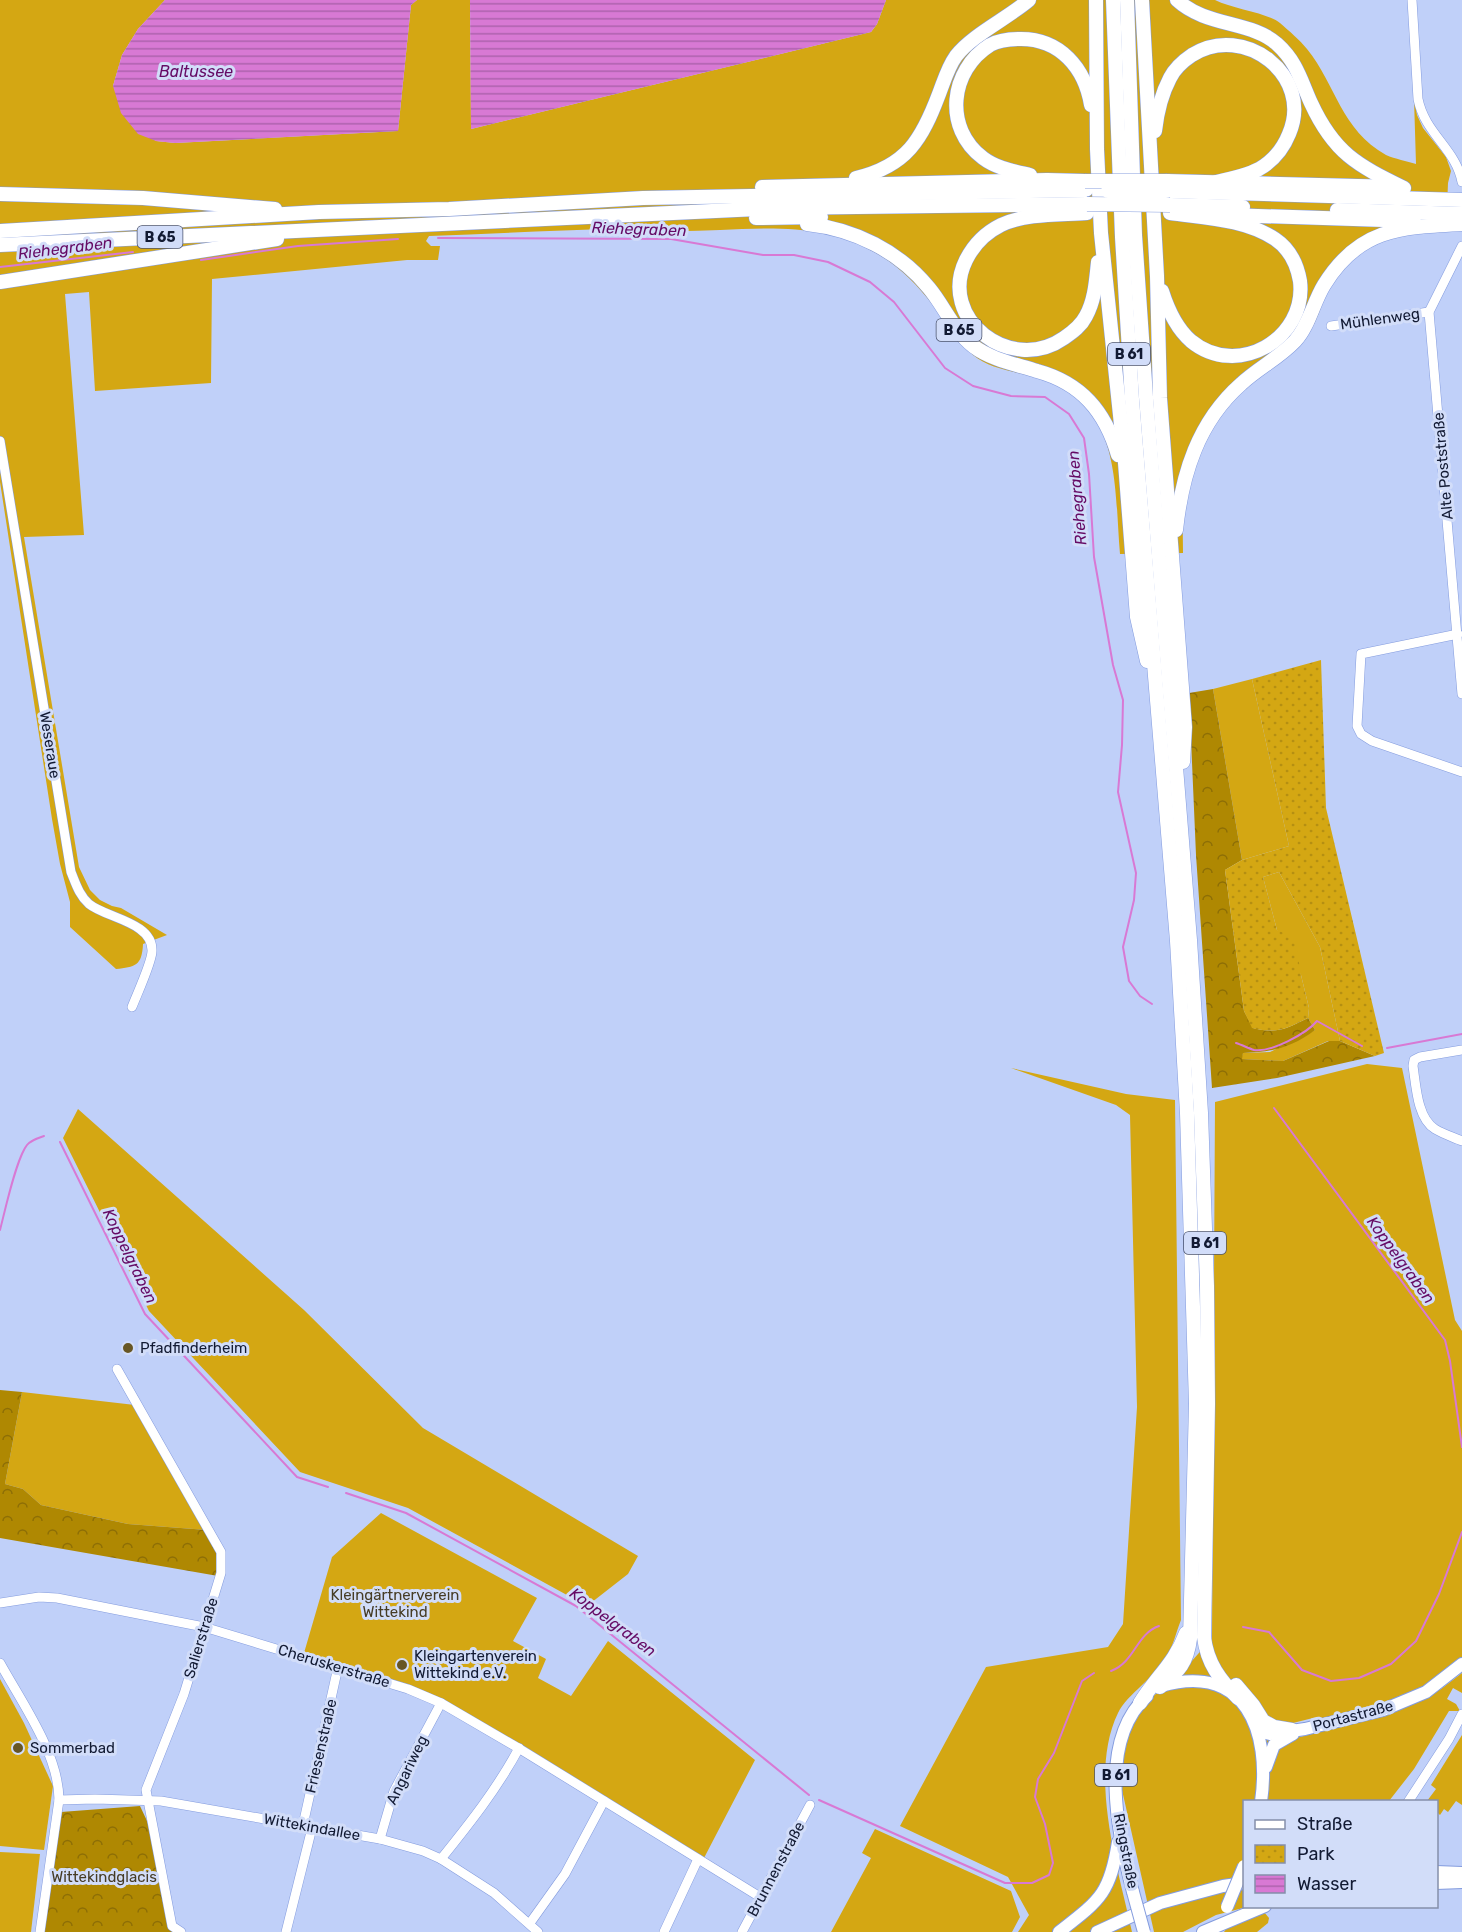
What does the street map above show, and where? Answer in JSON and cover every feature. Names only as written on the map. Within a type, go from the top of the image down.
[{"type":"highway","points":[[834,184],[867,176],[886,167],[911,148],[919,139],[930,118],[950,65],[963,47],[1029,0]]},
{"type":"highway","points":[[1096,0],[1097,149],[1101,233],[1126,489]]},
{"type":"highway","name":"B 61","points":[[1113,0],[1122,237],[1132,399],[1177,941],[1190,1173],[1196,1404],[1191,1639],[1186,1660],[1160,1687]]},
{"type":"highway","name":"B 61","points":[[1127,0],[1137,258],[1147,409],[1180,809],[1200,1102],[1207,1286],[1207,1495],[1204,1630],[1207,1652],[1217,1675],[1238,1698]]},
{"type":"highway","points":[[1142,0],[1151,155]]},
{"type":"highway","points":[[1177,0],[1208,19],[1249,30],[1275,42],[1294,64],[1311,103],[1338,146],[1353,161],[1404,188]]},
{"type":"highway","points":[[1047,180],[991,163],[977,153],[962,135],[956,112],[957,90],[968,66],[992,43],[1011,39],[1030,39],[1049,43],[1074,63],[1089,93],[1097,149]]},
{"type":"highway","name":"B 65","points":[[0,231],[319,212],[449,209],[643,198],[696,189],[834,184],[1047,180],[1086,197],[1168,197],[1245,175],[1272,160],[1284,145],[1291,129],[1294,112],[1291,93],[1284,76],[1270,60],[1254,50],[1226,44],[1210,46],[1198,51],[1178,67],[1170,77],[1160,104],[1151,155],[1157,276],[1160,398],[1185,727],[1180,809]]},
{"type":"highway","points":[[1216,182],[1404,188],[1446,194],[1462,200]]},
{"type":"highway","points":[[643,198],[1168,197],[1446,194],[1462,191]]},
{"type":"highway","points":[[0,194],[143,198],[319,212]]},
{"type":"highway","points":[[1086,197],[1002,224],[985,235],[972,248],[960,279],[964,308],[974,324],[994,343],[1022,351],[1042,350],[1075,331],[1086,316],[1093,298],[1101,233]]},
{"type":"highway","points":[[587,217],[1086,197]]},
{"type":"highway","points":[[751,218],[1086,197]]},
{"type":"highway","points":[[1157,276],[1172,317],[1179,328],[1192,342],[1209,352],[1225,357],[1246,356],[1264,349],[1278,339],[1291,325],[1300,304],[1301,290],[1295,262],[1275,238],[1168,197]]},
{"type":"highway","points":[[1168,197],[1462,223]]},
{"type":"highway","points":[[1173,562],[1179,506],[1189,461],[1199,436],[1224,400],[1242,382],[1275,359],[1296,340],[1323,286],[1343,258],[1370,238],[1462,214]]},
{"type":"highway","name":"B 65","points":[[0,245],[587,217],[621,220],[751,218],[823,225],[848,232],[894,255],[929,287],[960,332],[973,345],[994,358],[1059,379],[1085,396],[1100,413],[1110,431],[1126,489],[1137,616],[1157,708]]},
{"type":"highway","points":[[0,282],[234,247],[320,230]]},
{"type":"highway","points":[[1140,1703],[1150,1686],[1176,1657],[1190,1620]]},
{"type":"highway","points":[[1207,1652],[1249,1700],[1263,1721],[1274,1727],[1298,1730]]},
{"type":"main road","name":"Portastraße","points":[[1258,1731],[1270,1734],[1365,1716],[1426,1692],[1462,1664]]},
{"type":"main road","name":"Ringstraße","points":[[1144,1932],[1119,1828],[1116,1784],[1118,1751],[1125,1728],[1140,1703],[1160,1687],[1185,1681],[1197,1681],[1222,1688],[1238,1698]]},
{"type":"main road","name":"B 61","points":[[1238,1698],[1251,1715],[1258,1731],[1263,1758],[1260,1800]]},
{"type":"main road","name":"Portastraße","points":[[1263,1774],[1275,1745],[1298,1730]]},
{"type":"main road","points":[[1059,1932],[1087,1910],[1104,1891],[1113,1871],[1119,1828]]},
{"type":"main road","points":[[1217,1928],[1243,1871]]},
{"type":"main road","points":[[1438,1871],[1457,1872]]},
{"type":"main road","points":[[1438,1883],[1462,1882]]},
{"type":"main road","points":[[1097,1932],[1160,1903],[1223,1886],[1243,1883]]},
{"type":"main road","points":[[1203,1932],[1261,1908]]},
{"type":"street","points":[[1412,0],[1418,99],[1421,113],[1429,128],[1460,170],[1462,182]]},
{"type":"street","points":[[1429,312],[1462,246]]},
{"type":"street","name":"Mühlenweg","points":[[1331,326],[1429,312]]},
{"type":"street","name":"Alte Poststraße","points":[[1429,312],[1462,694]]},
{"type":"street","name":"Weseraue","points":[[0,441],[71,872],[79,893],[88,903],[108,915],[137,927],[152,944],[153,952],[148,968],[132,1007]]},
{"type":"street","points":[[1458,634],[1361,654],[1357,723],[1361,734],[1372,741],[1462,772]]},
{"type":"street","points":[[1462,1050],[1420,1057],[1414,1060],[1413,1066],[1424,1117],[1434,1129],[1462,1141]]},
{"type":"street","name":"Salierstraße","points":[[117,1369],[221,1552],[221,1573],[204,1627],[172,1728],[146,1790],[172,1926],[181,1932]]},
{"type":"street","name":"Cheruskerstraße","points":[[0,1603],[39,1597],[57,1598],[204,1627],[408,1689],[441,1703],[519,1748],[760,1897]]},
{"type":"street","points":[[0,1663],[37,1729],[59,1788],[40,1932]]},
{"type":"street","name":"Friesenstraße","points":[[286,1932],[338,1667]]},
{"type":"street","name":"Angariweg","points":[[380,1839],[394,1791],[441,1703]]},
{"type":"street","points":[[1409,1800],[1449,1739],[1462,1714]]},
{"type":"street","points":[[441,1859],[485,1804],[519,1748]]},
{"type":"street","name":"Wittekindallee","points":[[59,1800],[95,1798],[147,1800],[380,1839],[423,1851],[441,1859],[494,1893],[538,1932]]},
{"type":"street","points":[[530,1923],[565,1874],[604,1801]]},
{"type":"street","name":"Brunnenstraße","points":[[742,1932],[810,1806]]},
{"type":"street","points":[[664,1932],[698,1859]]},
{"type":"green space","points":[[0,0],[165,0],[138,29],[122,55],[113,86],[156,141],[175,143],[398,131],[411,5],[417,0],[470,0],[471,129],[871,32],[877,24],[886,0],[1215,0],[1267,16],[1280,23],[1307,49],[1340,106],[1359,133],[1386,155],[1416,164],[1414,99],[1417,115],[1423,128],[1446,157],[1451,171],[1448,183],[1446,231],[1390,237],[1369,246],[1351,260],[1336,277],[1307,336],[1285,358],[1244,388],[1221,413],[1196,458],[1191,475],[1183,514],[1183,553],[1120,554],[1117,502],[1109,452],[1101,429],[1088,409],[1070,393],[1045,380],[989,365],[973,355],[961,344],[927,298],[896,266],[855,243],[829,235],[775,228],[692,231],[571,230],[429,236],[426,241],[431,246],[440,246],[438,260],[407,260],[212,279],[211,383],[95,391],[89,292],[65,294],[84,535],[24,537],[79,867],[90,890],[100,900],[121,908],[167,935],[143,944],[141,957],[133,966],[116,969],[70,927],[70,902],[52,819],[0,482]]},
{"type":"green space","points":[[1321,660],[1326,808],[1384,1053],[1375,1056],[1340,1041],[1320,947],[1279,872],[1263,877],[1277,930],[1295,938],[1309,1008],[1308,1018],[1281,1029],[1268,1031],[1252,1028],[1244,1011],[1225,870],[1242,860],[1289,846],[1252,679]]},
{"type":"green space","points":[[1252,679],[1289,846],[1242,860],[1213,689]]},
{"type":"green space","points":[[1213,689],[1242,860],[1225,870],[1244,1011],[1253,1028],[1269,1031],[1281,1029],[1308,1018],[1315,1030],[1281,1048],[1243,1053],[1242,1059],[1283,1061],[1329,1041],[1340,1041],[1375,1056],[1277,1078],[1212,1088],[1196,855],[1189,693]]},
{"type":"green space","points":[[1279,872],[1320,947],[1340,1041],[1328,1041],[1283,1061],[1241,1059],[1243,1053],[1270,1052],[1315,1030],[1308,1018],[1309,1008],[1301,975],[1277,930],[1263,877]]},
{"type":"green space","points":[[1367,1064],[1402,1068],[1455,1320],[1462,1331],[1462,1658],[1441,1677],[1412,1693],[1361,1711],[1289,1724],[1288,1740],[1382,1716],[1441,1689],[1462,1673],[1462,1693],[1453,1688],[1447,1699],[1456,1704],[1460,1711],[1449,1711],[1414,1769],[1390,1800],[1243,1800],[1243,1908],[1216,1915],[1183,1932],[1154,1932],[1122,1790],[1124,1750],[1132,1724],[1148,1700],[1177,1678],[1212,1638],[1215,1102]]},
{"type":"green space","points":[[1011,1068],[1126,1094],[1175,1100],[1181,1620],[1171,1649],[1161,1665],[1128,1699],[1118,1713],[1109,1738],[1106,1764],[1109,1821],[1132,1932],[1018,1932],[1029,1915],[1008,1877],[900,1826],[986,1667],[1108,1647],[1123,1624],[1137,1407],[1130,1115],[1116,1105]]},
{"type":"green space","points":[[78,1109],[304,1310],[423,1428],[638,1556],[628,1574],[587,1606],[408,1508],[300,1472],[149,1311],[63,1138]]},
{"type":"green space","points":[[0,1390],[22,1392],[5,1484],[23,1489],[41,1505],[128,1524],[207,1530],[221,1555],[218,1576],[0,1538]]},
{"type":"green space","points":[[22,1392],[135,1405],[207,1530],[128,1524],[41,1505],[23,1489],[5,1484]]},
{"type":"green space","name":"Kleingärtnerverein Wittekind","points":[[381,1513],[537,1598],[513,1641],[546,1659],[538,1678],[571,1696],[608,1641],[755,1760],[704,1858],[445,1703],[375,1674],[304,1653],[332,1557]]},
{"type":"green space","name":"Sommerbad","points":[[0,1679],[24,1723],[53,1786],[44,1850],[0,1846]]},
{"type":"green space","points":[[1462,1735],[1462,1805],[1456,1801],[1448,1812],[1444,1809],[1440,1815],[1438,1800],[1428,1800],[1436,1789],[1431,1785]]},
{"type":"green space","name":"Wittekindglacis","points":[[140,1806],[148,1823],[177,1926],[186,1932],[38,1932],[61,1812]]},
{"type":"green space","points":[[875,1829],[1011,1891],[1020,1917],[1012,1932],[831,1932],[871,1858],[862,1853]]},
{"type":"green space","points":[[0,1852],[40,1854],[31,1932],[0,1932]]},
{"type":"green space","points":[[1264,1912],[1269,1918],[1268,1923],[1257,1932],[1224,1932],[1229,1925]]},
{"type":"water","name":"Baltussee","points":[[165,0],[417,0],[411,5],[398,131],[175,143],[156,141],[138,134],[121,113],[113,86],[122,55],[138,29]]},
{"type":"water","points":[[470,0],[886,0],[877,24],[871,32],[471,129]]},
{"type":"waterway","name":"Riehegraben","points":[[438,238],[671,239],[763,255],[794,255],[828,262],[870,282],[894,302],[945,368],[973,386],[1011,396],[1045,397],[1069,414],[1084,438],[1089,474],[1094,557],[1113,665],[1123,700],[1118,792],[1136,873],[1134,900],[1123,947],[1129,981],[1140,996],[1152,1004]]},
{"type":"waterway","name":"Riehegraben","points":[[201,260],[298,246],[398,239]]},
{"type":"waterway","name":"Riehegraben","points":[[0,267],[133,252]]},
{"type":"waterway","name":"Riehegraben","points":[[1236,1043],[1254,1050],[1270,1048],[1297,1036],[1317,1021],[1362,1046]]},
{"type":"waterway","name":"Riehegraben","points":[[1387,1048],[1462,1034]]},
{"type":"waterway","name":"Koppelgraben","points":[[1274,1108],[1445,1340],[1462,1447]]},
{"type":"waterway","name":"Koppelgraben","points":[[0,1230],[11,1186],[23,1152],[30,1142],[44,1136]]},
{"type":"waterway","name":"Koppelgraben","points":[[60,1142],[145,1314],[297,1477],[328,1487]]},
{"type":"waterway","name":"Koppelgraben","points":[[346,1493],[406,1513],[576,1606],[809,1795]]},
{"type":"waterway","name":"Koppelgraben","points":[[1243,1627],[1269,1632],[1302,1670],[1331,1681],[1359,1678],[1391,1664],[1416,1641],[1439,1594],[1462,1532]]},
{"type":"waterway","name":"Koppelgraben","points":[[1111,1671],[1125,1661],[1145,1635],[1159,1626]]},
{"type":"waterway","name":"Koppelgraben","points":[[819,1800],[1005,1883],[1032,1883],[1049,1875],[1053,1863],[1045,1824],[1035,1797],[1038,1779],[1054,1753],[1082,1681],[1094,1673]]},
{"type":"place","name":"Pfadfinderheim","points":[[128,1348]]},
{"type":"place","name":"Kleingartenverein Wittekind e.V.","points":[[402,1665]]},
{"type":"place","name":"Sommerbad","points":[[18,1748]]}]
